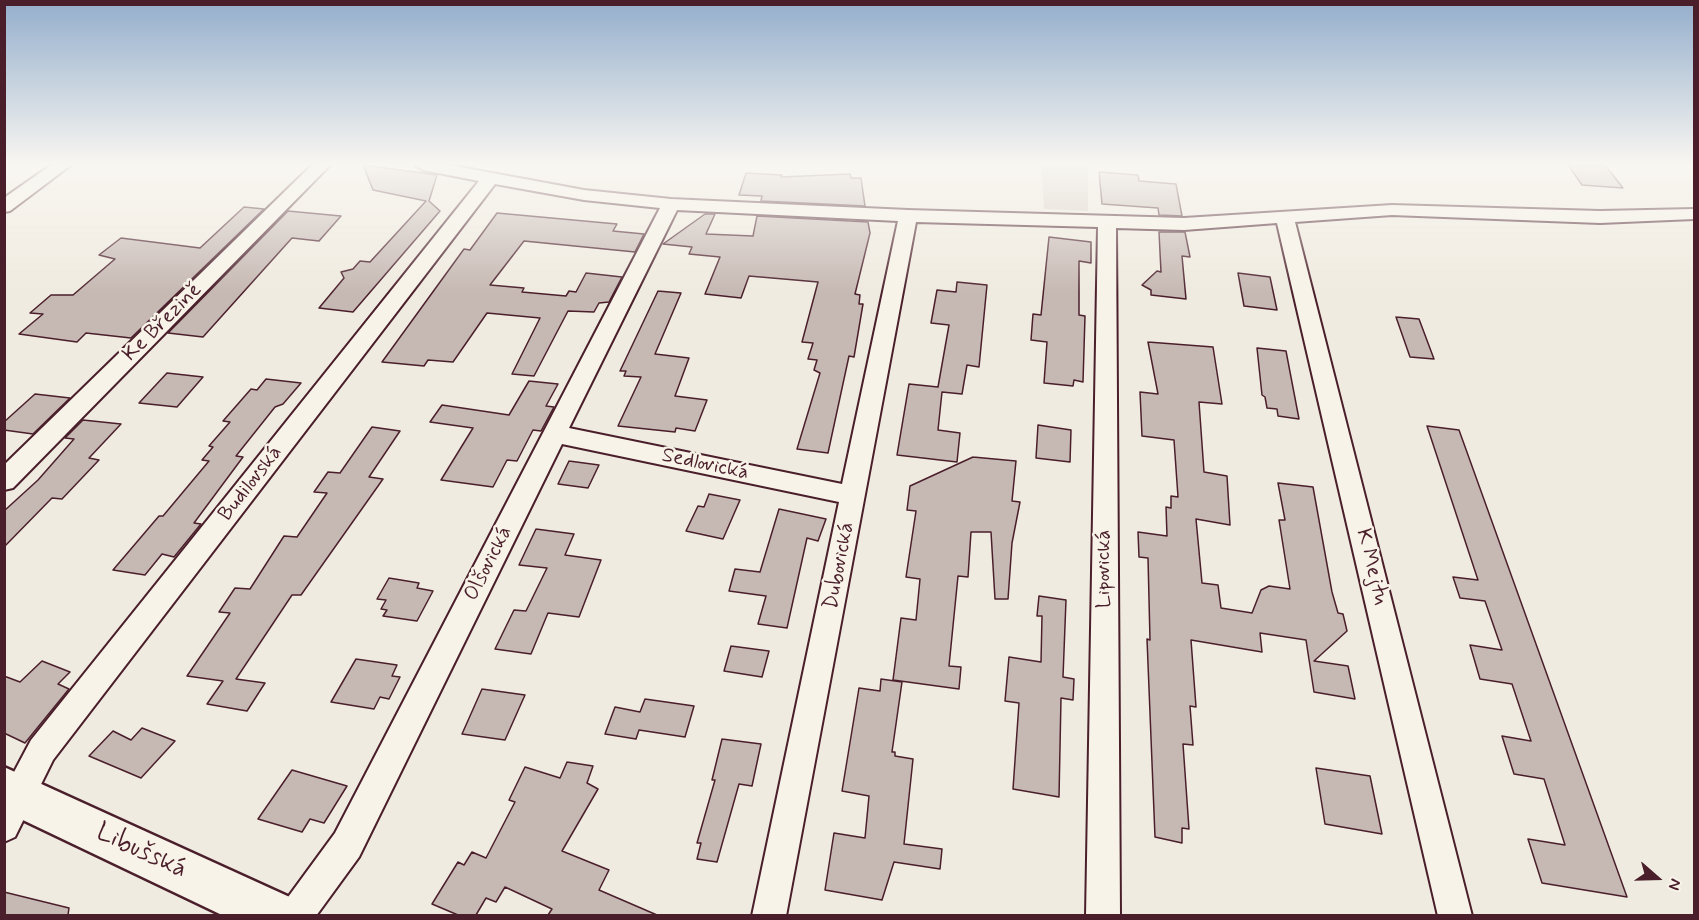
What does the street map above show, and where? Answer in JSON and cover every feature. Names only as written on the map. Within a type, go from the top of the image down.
[{"type":"street","name":"Ke Březině","points":[[4,481],[278,208]]},
{"type":"street","name":"Budilovská","points":[[9,803],[42,750],[467,208]]},
{"type":"street","name":"Olšovická","points":[[295,915],[347,845],[669,208]]},
{"type":"street","points":[[749,208],[908,216],[1184,224],[1392,210],[1600,217],[1695,214]]},
{"type":"street","name":"Dubovická","points":[[769,915],[908,216]]},
{"type":"street","name":"K Mejtu","points":[[1285,218],[1455,915]]},
{"type":"street","name":"Lipovická","points":[[1103,915],[1107,222]]},
{"type":"street","name":"Sedlovická","points":[[555,434],[854,496]]},
{"type":"street","name":"Libušská","points":[[9,803],[277,915]]},
{"type":"shaded area","points":[[1088,208],[1088,211],[1044,209]]},
{"type":"building","points":[[243,208],[264,209],[131,338],[86,333],[77,342],[19,334],[43,314],[30,313],[51,295],[73,295],[115,259],[99,255],[121,238],[200,248]]},
{"type":"building","points":[[420,208],[437,208],[440,211],[353,312],[319,308],[344,278],[341,272],[353,269],[360,261],[370,262]]},
{"type":"building","points":[[1158,208],[1180,208],[1182,216],[1159,215]]},
{"type":"building","points":[[288,211],[341,216],[319,241],[292,238],[203,337],[168,333]]},
{"type":"building","points":[[497,213],[617,224],[613,231],[644,234],[635,252],[524,241],[490,285],[524,288],[522,292],[566,296],[569,291],[576,292],[586,273],[622,277],[609,302],[599,303],[594,312],[568,311],[534,376],[512,374],[540,318],[487,313],[453,362],[428,360],[424,366],[382,362],[464,249],[470,250]]},
{"type":"building","points":[[705,214],[715,214],[706,234],[753,236],[757,216],[868,222],[870,233],[855,294],[860,295],[859,304],[863,304],[854,357],[849,356],[828,453],[797,449],[820,373],[814,370],[817,360],[808,359],[813,343],[802,342],[818,282],[749,276],[741,298],[705,294],[720,257],[689,254],[692,247],[663,244]]},
{"type":"building","points":[[1159,232],[1185,232],[1190,257],[1182,256],[1186,299],[1151,295],[1151,290],[1142,285],[1157,271],[1161,272]]},
{"type":"building","points":[[1049,237],[1091,242],[1091,263],[1079,261],[1079,315],[1085,316],[1083,382],[1074,380],[1073,386],[1044,383],[1047,342],[1031,340],[1033,314],[1041,315]]},
{"type":"building","points":[[1238,273],[1270,277],[1277,310],[1244,306]]},
{"type":"building","points":[[957,282],[987,285],[979,367],[967,365],[962,394],[942,392],[938,430],[960,433],[957,462],[897,455],[909,384],[938,387],[949,325],[931,323],[937,290],[956,292]]},
{"type":"building","points":[[658,291],[681,293],[655,354],[689,358],[675,396],[707,400],[695,431],[676,428],[675,432],[618,426],[641,377],[624,376],[626,371],[620,371]]},
{"type":"building","points":[[1396,317],[1419,319],[1434,359],[1410,357]]},
{"type":"building","points":[[1148,342],[1213,347],[1222,404],[1199,402],[1204,472],[1227,476],[1230,525],[1196,519],[1202,583],[1218,585],[1221,608],[1252,613],[1261,590],[1269,586],[1290,589],[1279,520],[1285,520],[1278,483],[1313,487],[1332,592],[1338,613],[1343,614],[1347,631],[1314,661],[1348,666],[1355,699],[1314,692],[1306,640],[1260,633],[1262,652],[1191,640],[1196,707],[1190,706],[1193,745],[1183,744],[1189,829],[1182,828],[1182,843],[1155,837],[1147,639],[1150,640],[1148,558],[1139,557],[1138,532],[1167,536],[1166,507],[1171,508],[1171,496],[1178,497],[1174,440],[1142,436],[1140,392],[1158,394]]},
{"type":"building","points":[[1257,348],[1286,351],[1299,419],[1278,416],[1277,409],[1267,408],[1265,397],[1262,395]]},
{"type":"building","points":[[167,373],[203,377],[177,407],[139,403]]},
{"type":"building","points":[[266,379],[301,383],[283,404],[275,407],[236,456],[243,457],[194,523],[201,524],[174,557],[162,554],[145,575],[113,570],[159,516],[163,516],[209,461],[202,460],[213,447],[209,446],[230,422],[223,421],[251,389],[257,390]]},
{"type":"building","points":[[529,381],[558,384],[546,406],[554,407],[541,431],[533,430],[517,461],[507,460],[493,487],[441,480],[473,428],[430,422],[442,405],[509,415]]},
{"type":"building","points":[[35,394],[70,398],[33,434],[4,430],[4,422]]},
{"type":"building","points":[[83,420],[121,424],[89,458],[99,460],[62,499],[52,498],[4,547],[4,511],[38,480],[74,439],[65,438]]},
{"type":"building","points":[[1038,425],[1071,430],[1070,462],[1036,458]]},
{"type":"building","points":[[1427,426],[1459,430],[1627,897],[1542,883],[1528,839],[1565,845],[1544,779],[1514,774],[1502,736],[1531,741],[1512,684],[1480,679],[1470,645],[1502,650],[1485,601],[1460,598],[1453,577],[1478,580]]},
{"type":"building","points":[[372,427],[400,431],[369,477],[383,479],[301,595],[292,595],[236,679],[265,683],[247,711],[207,704],[223,681],[187,676],[230,613],[219,612],[235,588],[250,589],[284,536],[297,537],[327,493],[314,492],[328,472],[340,473]]},
{"type":"building","points":[[973,457],[1016,461],[1012,501],[1020,502],[1012,543],[1008,599],[995,599],[991,532],[971,532],[968,577],[958,576],[949,666],[961,667],[959,689],[893,680],[901,618],[916,620],[920,579],[906,577],[916,511],[907,510],[910,486]]},
{"type":"building","points":[[569,461],[599,465],[588,488],[558,484]]},
{"type":"building","points":[[709,494],[740,500],[723,539],[686,531],[698,506],[704,507]]},
{"type":"building","points":[[779,509],[826,519],[818,541],[807,538],[787,628],[758,624],[766,596],[729,591],[735,569],[760,572]]},
{"type":"building","points":[[536,529],[574,534],[565,555],[601,560],[579,617],[548,613],[531,654],[495,649],[514,610],[526,611],[547,568],[519,565]]},
{"type":"building","points":[[389,578],[419,583],[417,588],[433,591],[417,621],[383,616],[387,610],[381,609],[386,600],[377,599]]},
{"type":"building","points":[[1039,596],[1066,600],[1063,677],[1074,679],[1073,700],[1061,698],[1059,797],[1013,789],[1019,703],[1005,701],[1009,657],[1041,662],[1042,616],[1037,616]]},
{"type":"building","points":[[731,646],[769,651],[762,677],[724,671]]},
{"type":"building","points":[[356,659],[397,665],[392,676],[400,677],[389,699],[380,697],[374,709],[331,702]]},
{"type":"building","points":[[42,661],[70,672],[58,684],[69,689],[25,743],[4,733],[4,676],[20,682]]},
{"type":"building","points":[[881,679],[902,682],[892,752],[895,752],[895,756],[913,759],[904,844],[942,849],[940,869],[894,862],[882,900],[825,890],[834,833],[865,838],[869,796],[842,791],[859,688],[880,691]]},
{"type":"building","points":[[482,689],[525,695],[505,740],[462,734]]},
{"type":"building","points":[[645,699],[694,706],[685,737],[639,730],[636,739],[605,734],[615,707],[640,712]]},
{"type":"building","points":[[142,728],[175,741],[141,778],[89,756],[113,731],[131,740]]},
{"type":"building","points":[[722,739],[761,744],[752,786],[739,784],[717,862],[697,859],[701,843],[697,843],[715,780],[712,780]]},
{"type":"building","points":[[567,762],[593,766],[587,783],[598,789],[562,851],[609,870],[599,890],[657,915],[548,915],[552,909],[505,887],[496,902],[486,898],[476,915],[458,915],[432,904],[458,862],[464,865],[472,852],[486,858],[515,802],[509,800],[525,767],[560,778]]},
{"type":"building","points":[[1316,768],[1370,776],[1382,834],[1325,824]]},
{"type":"building","points":[[292,770],[347,786],[324,823],[310,819],[302,832],[258,819]]},
{"type":"building","points":[[4,892],[69,908],[68,915],[4,915]]}]
